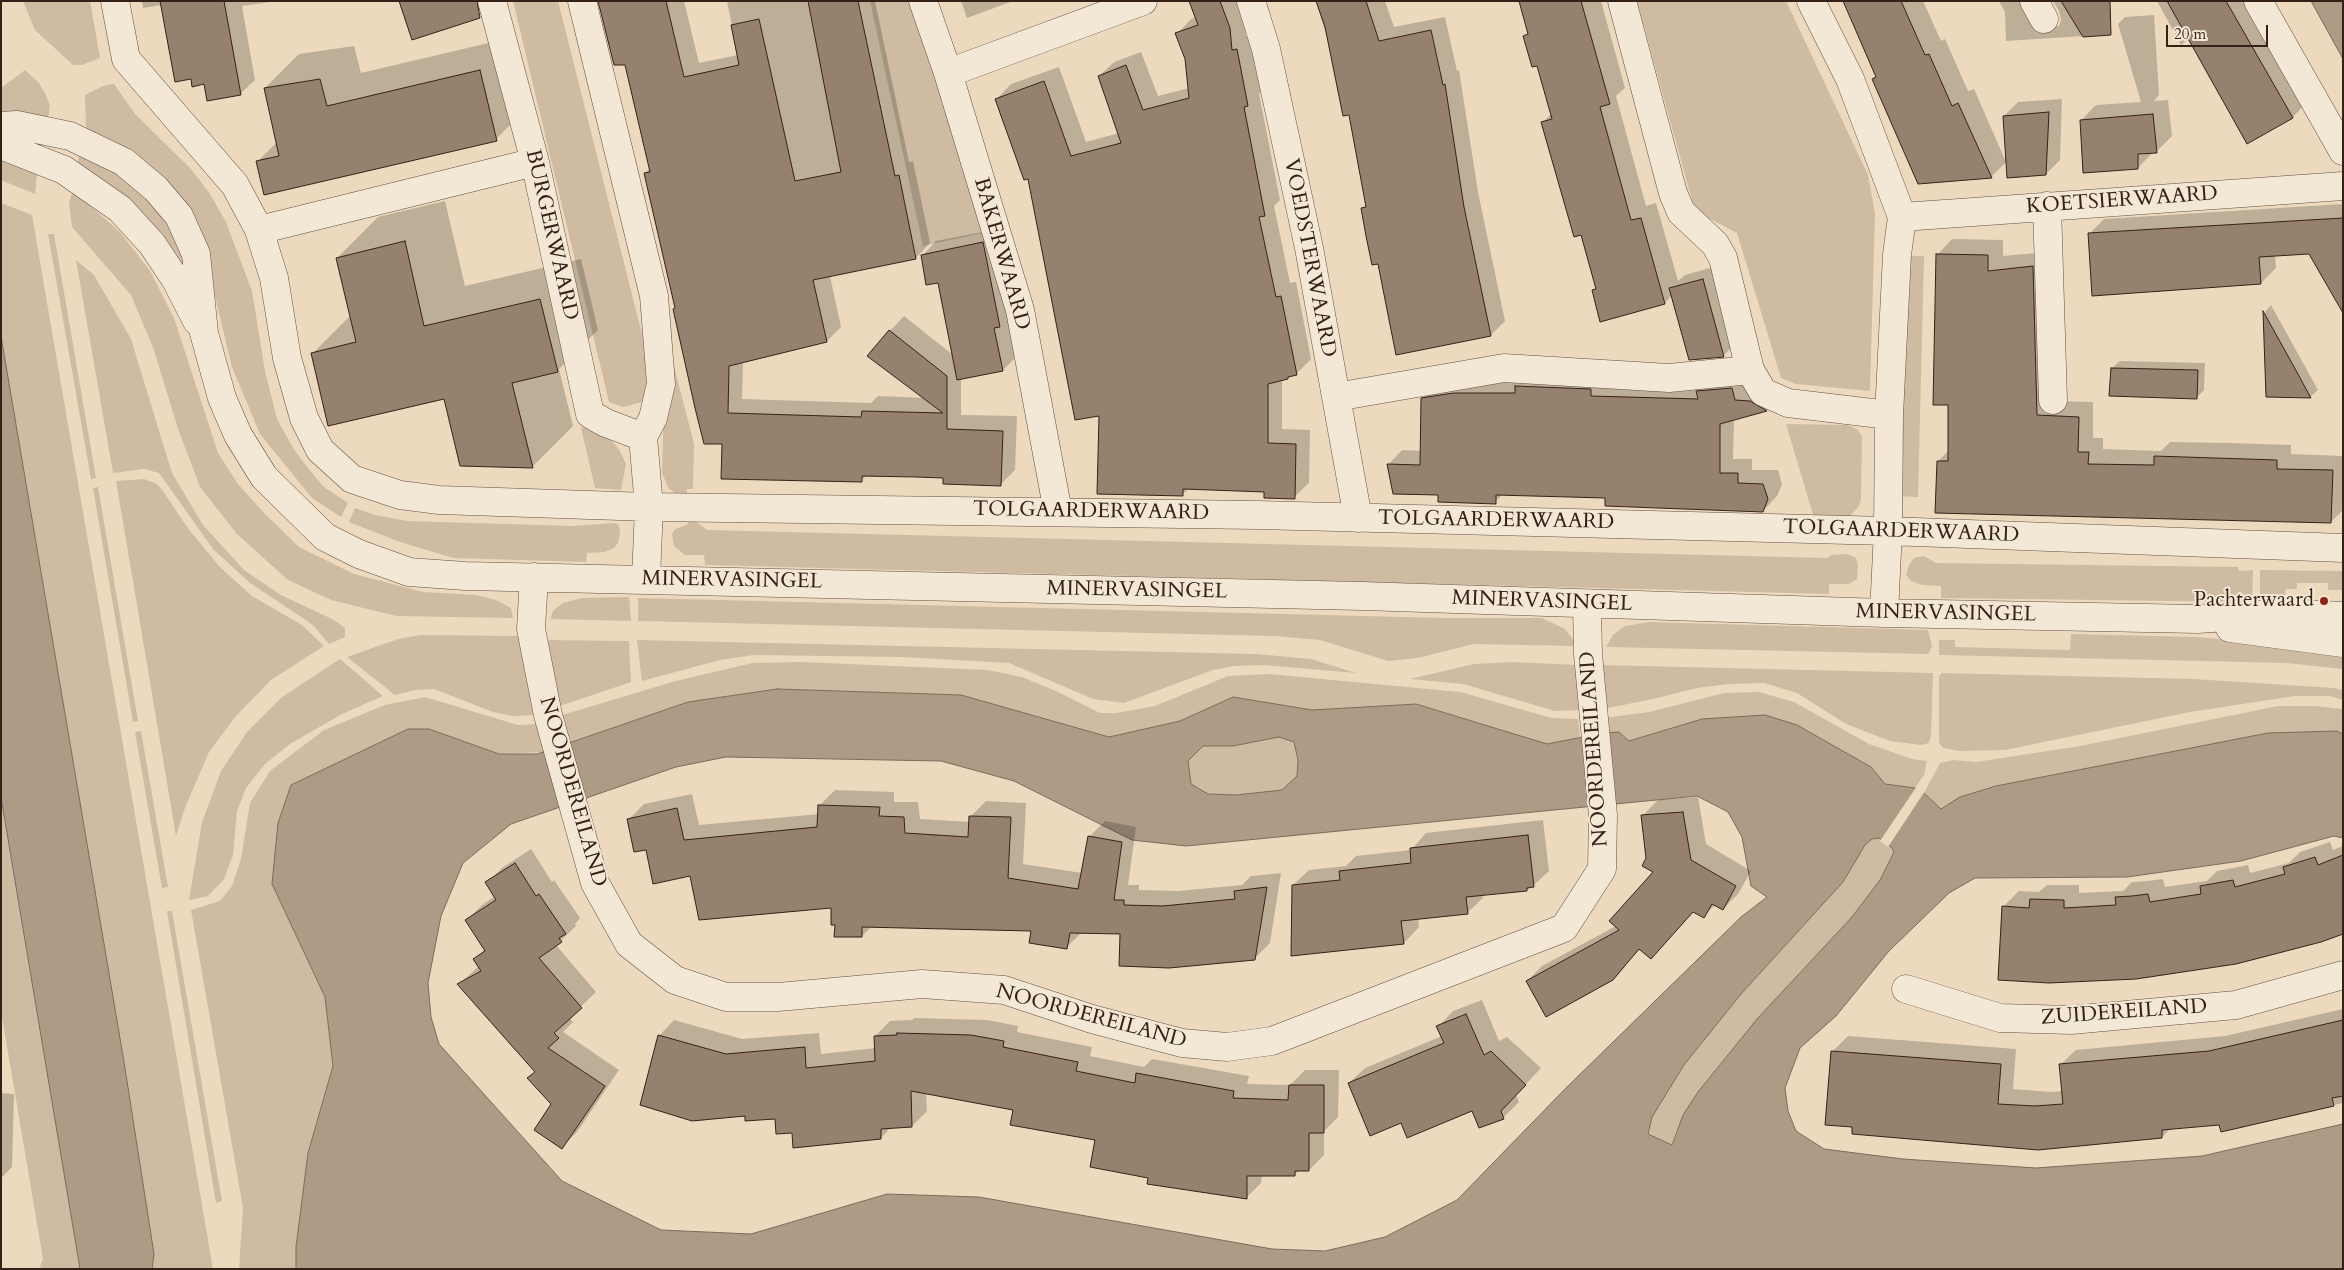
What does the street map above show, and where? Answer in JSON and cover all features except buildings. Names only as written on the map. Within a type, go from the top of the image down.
[{"type":"street","name":"TOLGAARDERWAARD","points":[[114,1],[126,59],[236,185],[259,230],[274,278],[287,358],[304,418],[320,450],[352,479],[400,495],[439,500],[649,507],[1358,518],[1888,531],[2343,548]]},
{"type":"street","name":"BURGERWAARD","points":[[492,1],[535,162],[590,414],[643,437]]},
{"type":"street","points":[[582,1],[654,296],[661,384],[653,418],[643,437],[649,507],[646,579]]},
{"type":"street","name":"BAKERWAARD","points":[[923,1],[948,74],[1020,310],[1058,512]]},
{"type":"street","points":[[948,74],[1143,1]]},
{"type":"street","name":"VOEDSTERWAARD","points":[[1251,1],[1266,49],[1290,162],[1358,518]]},
{"type":"street","points":[[1622,1],[1673,192],[1681,212],[1715,244],[1723,258],[1750,370],[1763,392],[1788,403],[1889,415]]},
{"type":"street","points":[[1811,1],[1850,79],[1902,216],[1897,255],[1889,415],[1888,531],[1884,613]]},
{"type":"street","points":[[2258,1],[2343,151]]},
{"type":"street","name":"MINERVASINGEL","points":[[1,126],[26,126],[70,136],[124,162],[156,190],[179,216],[196,254],[204,333],[222,398],[238,435],[264,477],[325,536],[359,554],[409,572],[465,576],[646,579],[1884,613],[2198,619],[2281,613],[2343,616]]},
{"type":"street","name":"MINERVASINGEL","points":[[1,145],[64,170],[120,209],[152,244],[176,280],[204,333]]},
{"type":"street","points":[[259,230],[535,162]]},
{"type":"street","name":"KOETSIERWAARD","points":[[1902,216],[2343,186]]},
{"type":"street","points":[[2047,206],[2053,400]]},
{"type":"street","points":[[1336,397],[1504,368],[1669,378],[1750,370]]},
{"type":"street","name":"NOORDEREILAND","points":[[534,577],[531,629],[553,734],[595,883],[629,944],[675,980],[726,997],[778,997],[922,984],[1004,990],[1092,1019],[1182,1044],[1227,1047],[1272,1041],[1564,928],[1602,868],[1603,815],[1588,654],[1588,604]]},
{"type":"street","name":"MINERVASINGEL","points":[[2198,619],[2228,628],[2343,643]]},
{"type":"street","name":"ZUIDEREILAND","points":[[1906,989],[2000,1018],[2071,1020],[2236,1005],[2343,975]]},
{"type":"shaded area","points":[[23,1],[90,1],[100,58],[82,65],[73,65],[35,30]]},
{"type":"shaded area","points":[[513,1],[558,1],[647,354],[646,388],[642,402],[623,407],[609,402]]},
{"type":"shaded area","points":[[870,1],[909,1],[992,231],[923,246]]},
{"type":"shaded area","points":[[1637,1],[1786,1],[1868,175],[1875,213],[1870,391],[1796,384],[1781,378],[1737,233],[1695,211]]},
{"type":"shaded area","points":[[2311,1],[2343,1],[2343,59]]},
{"type":"shaded area","points":[[25,70],[39,83],[46,95],[50,106],[48,119],[1,113],[1,88]]},
{"type":"shaded area","points":[[114,84],[135,114],[191,169],[210,194],[226,222],[252,291],[265,371],[277,419],[293,448],[307,467],[324,487],[348,503],[341,517],[312,498],[260,434],[232,367],[213,288],[136,157],[116,142],[86,130],[85,95],[103,86]]},
{"type":"shaded area","points":[[81,149],[107,162],[151,200],[168,226],[191,276],[76,170]]},
{"type":"shaded area","points":[[1,159],[37,174],[35,194],[1,180]]},
{"type":"shaded area","points":[[72,193],[120,232],[150,271],[174,318],[218,453],[238,484],[299,547],[354,574],[423,592],[476,595],[496,600],[511,608],[513,618],[396,616],[331,600],[288,580],[237,534],[200,487],[178,429],[154,350],[131,295],[72,227],[69,202]]},
{"type":"shaded area","points":[[1,203],[32,215],[213,1269],[152,1269],[154,1254],[124,1062],[1,336]]},
{"type":"shaded area","points":[[48,234],[54,234],[96,478],[91,479]]},
{"type":"shaded area","points":[[1906,256],[1924,256],[1918,497],[1898,496]]},
{"type":"shaded area","points":[[76,260],[94,275],[131,339],[172,473],[203,525],[244,570],[281,595],[334,620],[345,628],[345,637],[329,644],[313,625],[250,583],[213,549],[159,473],[144,469],[113,473]]},
{"type":"shaded area","points":[[666,335],[694,444],[693,489],[687,489],[687,496],[679,495],[669,489],[662,473]]},
{"type":"shaded area","points":[[1,336],[124,1062],[154,1254],[152,1269],[80,1269],[1,797]]},
{"type":"shaded area","points":[[1786,424],[1847,425],[1857,429],[1862,436],[1861,498],[1859,506],[1849,517],[1814,518]]},
{"type":"shaded area","points":[[587,427],[608,437],[619,449],[626,464],[621,490],[595,488],[581,428]]},
{"type":"shaded area","points":[[144,479],[157,484],[187,527],[219,566],[252,596],[302,625],[324,646],[271,680],[236,716],[209,752],[185,808],[176,836],[116,481]]},
{"type":"shaded area","points":[[98,487],[138,721],[133,722],[93,488]]},
{"type":"shaded area","points":[[355,508],[375,515],[407,521],[572,526],[615,523],[619,525],[620,534],[618,543],[614,548],[605,552],[587,553],[586,562],[453,558],[400,542],[349,522]]},
{"type":"shaded area","points":[[689,520],[698,523],[707,530],[1828,558],[1831,555],[1847,554],[1856,558],[1858,565],[1857,579],[1849,584],[1829,584],[1829,594],[705,565],[704,555],[685,555],[674,546],[672,534],[675,529],[687,525]]},
{"type":"shaded area","points":[[1924,556],[1936,563],[2238,567],[2239,571],[2253,570],[2252,602],[1941,598],[1941,586],[1922,585],[1911,581],[1906,575],[1909,565],[1914,558]]},
{"type":"shaded area","points":[[2260,570],[2343,571],[2343,590],[2328,590],[2328,583],[2297,583],[2297,589],[2286,589],[2285,595],[2260,594]]},
{"type":"shaded area","points":[[629,597],[631,621],[550,619],[553,611],[563,603],[582,598]]},
{"type":"shaded area","points":[[638,598],[1445,618],[1542,618],[1565,629],[1574,641],[1573,646],[1474,644],[1418,658],[1388,661],[1320,640],[1274,636],[638,621]]},
{"type":"shaded area","points":[[1649,622],[1928,630],[1932,646],[1928,654],[1606,647],[1613,635],[1625,626]]},
{"type":"shaded area","points":[[2071,634],[2196,637],[2278,644],[2343,653],[2343,669],[2287,663],[1939,655],[1939,640],[1955,640],[1955,647],[2070,650]]},
{"type":"shaded area","points":[[421,635],[518,636],[537,715],[513,716],[493,712],[434,689],[415,690],[395,695],[347,657],[398,639]]},
{"type":"shaded area","points":[[544,640],[629,641],[631,682],[557,707]]},
{"type":"shaded area","points":[[637,640],[1256,654],[1311,659],[1356,673],[1263,665],[1235,666],[1213,670],[1124,703],[1093,699],[1009,663],[901,657],[754,655],[720,660],[642,681]]},
{"type":"shaded area","points":[[340,659],[383,696],[342,714],[290,744],[265,764],[246,788],[237,811],[233,855],[224,879],[208,896],[189,900],[202,822],[221,771],[247,732],[282,697]]},
{"type":"shaded area","points":[[801,662],[988,670],[1022,677],[1100,713],[1116,713],[1155,706],[1228,676],[1269,674],[1460,692],[1552,718],[1578,719],[1580,738],[1547,744],[1416,704],[1312,710],[1233,697],[1180,721],[1109,737],[961,695],[777,689],[688,702],[565,744],[559,716],[672,682],[752,663]]},
{"type":"shaded area","points":[[1512,662],[1577,665],[1580,710],[1555,711],[1463,684],[1410,679],[1474,664]]},
{"type":"shaded area","points":[[1600,665],[1933,673],[1931,735],[1929,743],[1921,745],[1890,741],[1846,724],[1797,693],[1764,683],[1729,684],[1697,688],[1603,709]]},
{"type":"shaded area","points":[[1942,673],[2193,679],[2334,688],[2343,690],[2343,700],[2330,696],[2295,696],[2190,712],[2005,750],[1959,751],[1943,748],[1939,743],[1939,676]]},
{"type":"shaded area","points":[[777,689],[961,695],[1109,737],[1180,721],[1233,697],[1312,710],[1416,704],[1547,744],[1619,732],[1629,741],[1702,719],[1765,715],[1797,725],[1871,767],[1885,784],[1915,788],[1924,793],[1941,809],[1960,797],[1996,786],[2268,733],[2337,731],[2343,734],[2343,838],[2334,836],[2241,861],[2127,877],[1975,878],[1949,893],[1889,951],[1836,1016],[1800,1048],[1785,1088],[1788,1111],[1796,1131],[1824,1149],[1903,1159],[2036,1168],[2202,1156],[2343,1124],[2343,1269],[296,1269],[296,1247],[308,1153],[333,1066],[325,997],[272,884],[278,823],[291,785],[408,729],[429,729],[499,754],[537,754],[688,702]],"holes":[[[1279,737],[1294,742],[1298,760],[1297,776],[1282,790],[1236,795],[1208,794],[1191,784],[1188,761],[1203,746],[1233,746]],[[726,757],[941,761],[1014,781],[1132,840],[1186,846],[1697,796],[1728,812],[1742,837],[1751,886],[1767,897],[1741,917],[1566,1088],[1457,1200],[1385,1237],[1325,1251],[1272,1249],[979,1197],[887,1194],[751,1234],[661,1230],[562,1181],[439,1044],[431,1017],[428,983],[441,916],[463,863],[511,824],[676,767]],[[1879,838],[1891,847],[1894,852],[1880,880],[1852,917],[1757,1019],[1698,1092],[1683,1115],[1672,1145],[1648,1134],[1652,1117],[1684,1065],[1741,994],[1843,882],[1865,845],[1872,839]]]},
{"type":"shaded area","points":[[1759,692],[1794,702],[1869,744],[1912,759],[1927,761],[1924,775],[1915,788],[1885,784],[1871,767],[1797,725],[1702,719],[1629,741],[1619,733],[1604,733],[1603,718],[1649,712],[1724,693]]},
{"type":"shaded area","points":[[425,697],[518,725],[540,724],[543,752],[499,754],[429,729],[272,884],[325,997],[333,1066],[308,1153],[296,1247],[296,1269],[239,1269],[243,1208],[191,910],[220,901],[232,886],[241,859],[250,803],[270,771],[324,730],[385,705]]},
{"type":"shaded area","points":[[2278,706],[2315,706],[2343,709],[2343,734],[2337,731],[1960,797],[1941,809],[1924,793],[1940,763],[1953,760],[1976,762],[2080,746]]},
{"type":"shaded area","points":[[141,731],[168,887],[162,888],[135,732]]},
{"type":"shaded area","points":[[1279,737],[1294,742],[1298,760],[1297,776],[1282,790],[1236,795],[1208,794],[1191,784],[1188,761],[1203,746],[1233,746]]},
{"type":"shaded area","points":[[1,797],[80,1269],[39,1269],[43,1259],[1,1011]]},
{"type":"shaded area","points":[[1879,838],[1891,847],[1894,852],[1880,880],[1852,917],[1757,1019],[1698,1092],[1683,1115],[1671,1145],[1648,1134],[1652,1117],[1684,1065],[1741,994],[1843,882],[1865,845],[1872,839]]},
{"type":"shaded area","points":[[167,911],[172,911],[222,1201],[216,1203]]},
{"type":"pier","points":[[1917,786],[1925,791],[1888,847],[1880,841]]},
{"type":"place","name":"Pachterwaard","points":[[2324,601]]}]
